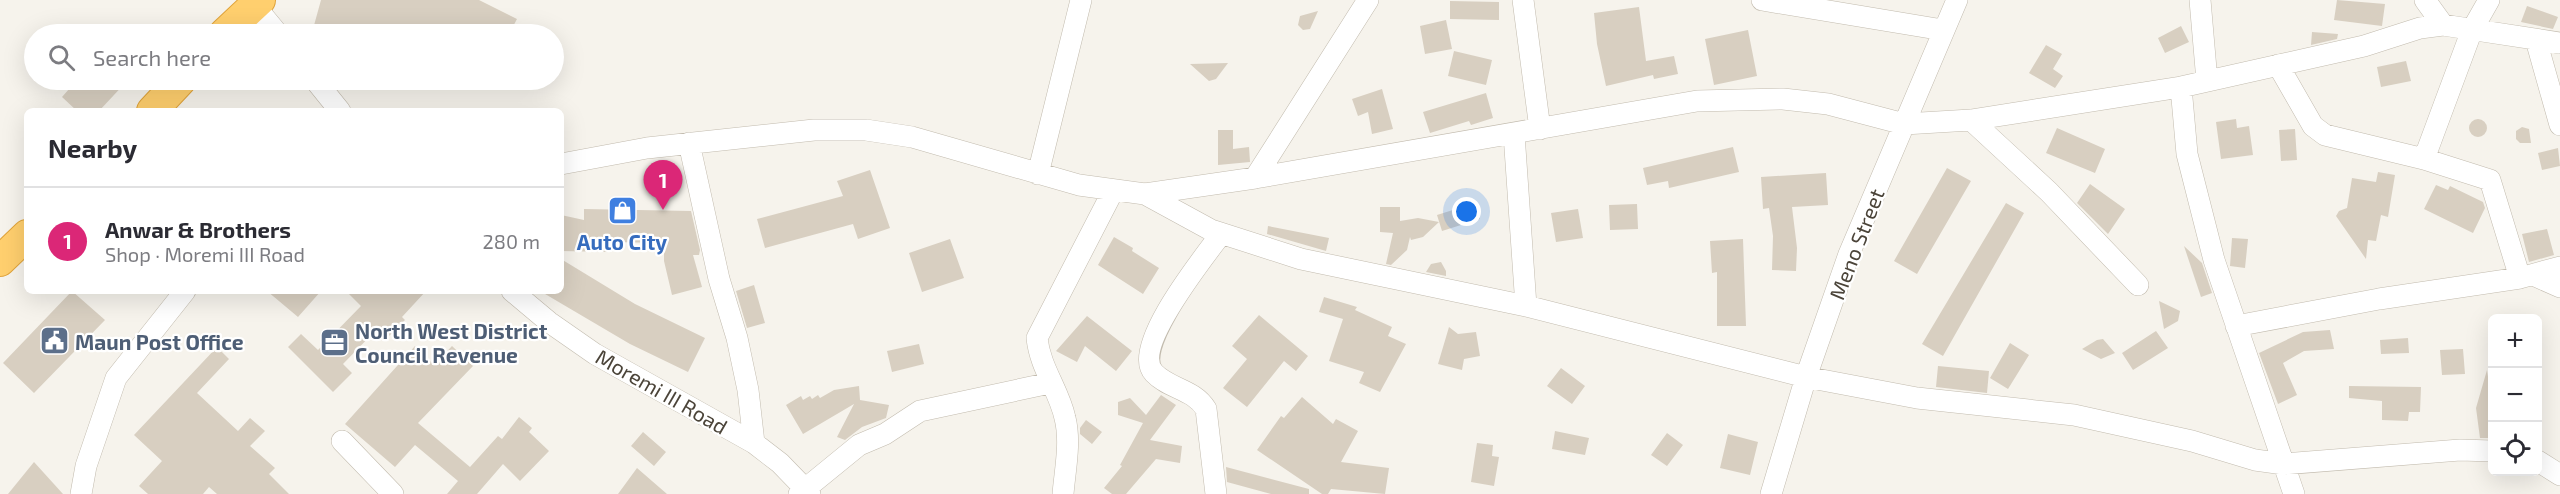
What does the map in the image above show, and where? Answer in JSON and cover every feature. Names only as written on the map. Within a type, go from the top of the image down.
[{"type":"highway","points":[[234,24],[257,2]]},
{"type":"highway","points":[[155,108],[172,90]]},
{"type":"street","points":[[1038,174],[1081,0]]},
{"type":"street","points":[[1255,178],[1368,0]]},
{"type":"street","points":[[1523,0],[1540,129]]},
{"type":"street","points":[[1762,0],[1943,30]]},
{"type":"street","name":"Meno Street","points":[[1771,494],[1806,377],[1849,254],[1957,0]]},
{"type":"street","points":[[2200,0],[2207,81]]},
{"type":"street","points":[[2425,0],[2443,26]]},
{"type":"street","points":[[2424,159],[2472,30],[2489,0]]},
{"type":"street","points":[[257,2],[271,24]]},
{"type":"street","points":[[564,163],[688,143],[814,130],[866,130],[912,137],[1038,174],[1113,191],[1145,194],[1255,178],[1697,101],[1783,99],[1828,104],[1904,124],[1971,120],[2181,87],[2364,46],[2420,28],[2443,26],[2560,43]]},
{"type":"street","points":[[2536,40],[2560,125]]},
{"type":"street","points":[[2278,66],[2317,131],[2336,138],[2424,159],[2490,180],[2527,276]]},
{"type":"street","points":[[2181,87],[2187,154],[2214,260],[2294,494]]},
{"type":"street","points":[[323,90],[338,108]]},
{"type":"street","points":[[1971,120],[2049,192],[2138,285]]},
{"type":"street","points":[[1514,134],[1526,306]]},
{"type":"street","points":[[688,143],[719,279],[737,338],[748,390],[754,443]]},
{"type":"street","points":[[1063,494],[1067,439],[1065,419],[1038,354],[1037,338],[1113,191]]},
{"type":"street","points":[[1145,194],[1221,234],[1301,259],[1526,306],[1806,377],[1917,398],[2074,415],[2159,432],[2255,460],[2284,464],[2460,450],[2488,451]]},
{"type":"street","points":[[1216,494],[1206,409],[1200,399],[1156,375],[1149,364],[1149,350],[1172,302],[1221,234]]},
{"type":"street","points":[[2236,326],[2379,299],[2527,276],[2560,267]]},
{"type":"street","points":[[2527,276],[2560,287]]},
{"type":"street","points":[[81,494],[86,466],[116,378],[183,294]]},
{"type":"street","name":"Moremi III Road","points":[[516,294],[549,322],[595,354],[754,443],[780,463],[805,492]]},
{"type":"street","points":[[805,492],[859,446],[885,435],[920,411],[1050,383]]},
{"type":"street","points":[[342,441],[393,494]]},
{"type":"street","points":[[2542,464],[2560,475]]},
{"type":"building","points":[[321,0],[479,0],[517,19],[514,24],[314,24]]},
{"type":"building","points":[[2337,0],[2385,4],[2382,26],[2334,20]]},
{"type":"building","points":[[1450,1],[1499,2],[1499,20],[1450,19]]},
{"type":"building","points":[[2527,6],[2558,17],[2553,29],[2521,22]]},
{"type":"building","points":[[1639,7],[1646,61],[1674,56],[1678,74],[1654,79],[1653,75],[1606,86],[1597,44],[1594,13]]},
{"type":"building","points":[[1318,11],[1310,29],[1303,30],[1298,25],[1300,16]]},
{"type":"building","points":[[1446,20],[1452,49],[1425,54],[1420,26]]},
{"type":"building","points":[[2181,26],[2189,42],[2165,53],[2158,38]]},
{"type":"building","points":[[1748,30],[1757,76],[1714,85],[1705,39]]},
{"type":"building","points":[[2312,32],[2338,34],[2337,39],[2311,45]]},
{"type":"building","points":[[2046,45],[2062,54],[2053,69],[2063,76],[2055,88],[2029,73]]},
{"type":"building","points":[[1454,51],[1492,60],[1486,85],[1448,76]]},
{"type":"building","points":[[2406,61],[2411,81],[2381,87],[2377,67]]},
{"type":"building","points":[[1228,63],[1216,79],[1209,81],[1190,64]]},
{"type":"building","points":[[1382,89],[1393,129],[1372,134],[1368,112],[1358,116],[1352,99]]},
{"type":"building","points":[[68,90],[119,90],[102,108],[74,108],[62,97]]},
{"type":"building","points":[[1486,93],[1493,118],[1471,125],[1469,121],[1430,133],[1423,112]]},
{"type":"building","points":[[2236,119],[2237,128],[2249,126],[2253,155],[2221,159],[2216,122]]},
{"type":"building","points":[[2478,119],[2484,122],[2487,128],[2484,134],[2478,137],[2472,134],[2469,128],[2472,122]]},
{"type":"building","points":[[2522,127],[2529,129],[2531,143],[2520,143],[2516,139],[2516,131]]},
{"type":"building","points":[[2057,128],[2105,149],[2095,173],[2046,153]]},
{"type":"building","points":[[2295,129],[2297,160],[2281,161],[2279,130]]},
{"type":"building","points":[[1218,130],[1233,130],[1233,149],[1249,147],[1250,162],[1218,165]]},
{"type":"building","points":[[1733,147],[1739,172],[1669,188],[1668,181],[1647,185],[1643,168]]},
{"type":"building","points":[[2558,148],[2560,166],[2542,170],[2538,153]]},
{"type":"building","points":[[1947,168],[1971,181],[1917,274],[1894,261]]},
{"type":"building","points":[[870,170],[890,228],[858,239],[853,224],[765,248],[757,219],[843,196],[837,181]]},
{"type":"building","points":[[2378,172],[2395,175],[2388,217],[2381,215],[2376,241],[2368,240],[2366,259],[2336,216],[2339,211],[2347,208],[2352,178],[2376,182]]},
{"type":"building","points":[[1826,173],[1828,205],[1792,207],[1797,248],[1796,271],[1772,270],[1773,236],[1769,208],[1763,209],[1761,177]]},
{"type":"building","points":[[2090,184],[2125,209],[2108,234],[2077,203]]},
{"type":"building","points":[[2436,185],[2448,190],[2450,186],[2483,202],[2485,208],[2473,233],[2424,209]]},
{"type":"building","points":[[1475,203],[1480,219],[1442,231],[1437,215]]},
{"type":"building","points":[[2006,203],[2024,213],[1943,356],[1922,344]]},
{"type":"building","points":[[1637,204],[1638,229],[1610,230],[1609,205]]},
{"type":"building","points":[[1380,207],[1400,207],[1400,221],[1418,218],[1439,222],[1423,237],[1411,240],[1410,237],[1407,250],[1391,265],[1386,264],[1393,233],[1380,232]]},
{"type":"building","points":[[584,209],[691,211],[700,250],[699,255],[693,255],[702,287],[672,295],[664,261],[664,243],[610,242],[610,252],[564,251],[564,216],[584,220]]},
{"type":"building","points":[[1578,209],[1583,238],[1556,242],[1551,213]]},
{"type":"building","points":[[1268,226],[1329,238],[1326,251],[1267,234]]},
{"type":"building","points":[[2547,229],[2554,255],[2529,262],[2522,234]]},
{"type":"building","points":[[1114,237],[1159,268],[1143,294],[1098,265]]},
{"type":"building","points":[[2232,238],[2248,239],[2245,268],[2230,266]]},
{"type":"building","points":[[950,239],[964,278],[922,292],[909,253]]},
{"type":"building","points":[[1743,239],[1746,326],[1717,326],[1717,272],[1712,273],[1710,241]]},
{"type":"building","points":[[2184,246],[2202,263],[2212,293],[2201,297]]},
{"type":"building","points":[[564,261],[635,304],[705,338],[688,372],[630,344],[545,294],[564,294]]},
{"type":"building","points":[[1441,262],[1446,276],[1426,272],[1431,264]]},
{"type":"building","points":[[754,285],[765,323],[747,328],[736,291]]},
{"type":"building","name":"Maun Post Office","points":[[69,294],[75,294],[105,320],[34,393],[3,363]]},
{"type":"building","points":[[271,294],[318,294],[298,317]]},
{"type":"building","points":[[349,294],[423,294],[402,317],[405,320],[388,337],[378,328],[343,364],[352,373],[333,392],[288,347],[301,334],[318,350],[361,306]]},
{"type":"building","points":[[1324,297],[1357,307],[1355,310],[1392,327],[1388,336],[1406,344],[1380,392],[1359,383],[1364,372],[1329,361],[1343,319],[1319,312]]},
{"type":"building","points":[[2159,301],[2180,311],[2178,321],[2164,329]]},
{"type":"building","points":[[1259,315],[1308,356],[1296,371],[1284,361],[1247,407],[1223,388],[1247,359],[1232,346]]},
{"type":"building","points":[[1087,316],[1132,351],[1116,371],[1085,346],[1077,362],[1056,351]]},
{"type":"building","points":[[1449,327],[1458,334],[1476,332],[1480,356],[1464,359],[1462,370],[1438,364]]},
{"type":"building","points":[[2330,330],[2334,349],[2304,351],[2283,363],[2297,395],[2278,404],[2259,353],[2303,332]]},
{"type":"building","points":[[2156,331],[2168,348],[2133,370],[2122,353]]},
{"type":"building","points":[[2408,338],[2409,353],[2381,354],[2380,340]]},
{"type":"building","points":[[2103,339],[2115,353],[2101,359],[2082,349],[2097,340]]},
{"type":"building","points":[[2010,343],[2029,355],[2008,389],[1990,378]]},
{"type":"building","points":[[919,344],[924,364],[892,372],[887,351]]},
{"type":"building","points":[[415,346],[434,365],[452,346],[473,366],[418,423],[470,467],[498,436],[502,439],[519,417],[532,428],[529,432],[549,451],[520,481],[503,464],[477,494],[447,494],[458,481],[415,445],[395,467],[345,424]]},
{"type":"building","points":[[217,347],[229,359],[197,393],[238,431],[250,418],[265,431],[250,446],[275,468],[269,474],[289,494],[217,494],[209,487],[203,494],[148,494],[139,486],[162,461],[134,435]]},
{"type":"building","points":[[2463,349],[2465,374],[2442,375],[2440,350]]},
{"type":"building","points":[[1938,366],[1989,371],[1987,393],[1936,387]]},
{"type":"building","points":[[1561,368],[1585,386],[1572,404],[1547,386]]},
{"type":"building","points":[[2487,370],[2488,438],[2480,438],[2476,408]]},
{"type":"building","points":[[859,386],[860,400],[889,405],[886,418],[862,427],[845,440],[837,437],[854,404],[803,434],[786,405],[801,396],[803,400],[810,396],[812,399],[818,395],[820,398],[834,390]]},
{"type":"building","points":[[2349,386],[2421,387],[2420,412],[2409,412],[2408,421],[2382,420],[2382,401],[2349,398]]},
{"type":"building","points":[[1161,395],[1176,405],[1150,440],[1182,446],[1180,463],[1156,459],[1126,494],[1112,494],[1104,488],[1122,466],[1120,465],[1143,423],[1118,415],[1118,402],[1130,398],[1146,415]]},
{"type":"building","points":[[1302,397],[1333,424],[1336,419],[1358,431],[1341,462],[1389,468],[1385,494],[1331,489],[1328,494],[1322,494],[1257,450],[1281,416],[1284,418]]},
{"type":"building","points":[[1086,420],[1102,432],[1092,444],[1080,434],[1080,428]]},
{"type":"building","points":[[1555,431],[1589,438],[1585,455],[1552,449]]},
{"type":"building","points":[[643,432],[666,452],[654,466],[631,446]]},
{"type":"building","points":[[1667,433],[1683,445],[1667,466],[1651,455]]},
{"type":"building","points":[[1728,434],[1758,442],[1750,475],[1720,468]]},
{"type":"building","points":[[1477,443],[1493,445],[1492,456],[1499,457],[1494,486],[1471,482]]},
{"type":"building","points":[[34,462],[63,494],[8,494]]},
{"type":"building","points":[[1226,467],[1309,489],[1309,494],[1271,494],[1227,482]]},
{"type":"building","points":[[637,468],[667,494],[618,494]]},
{"type":"place","name":"Auto City","points":[[622,210]]},
{"type":"place","name":"Anwar & Brothers","points":[[663,210]]},
{"type":"place","name":"Maun Post Office","points":[[54,341]]},
{"type":"place","name":"North West District Council Revenue","points":[[334,342]]}]
